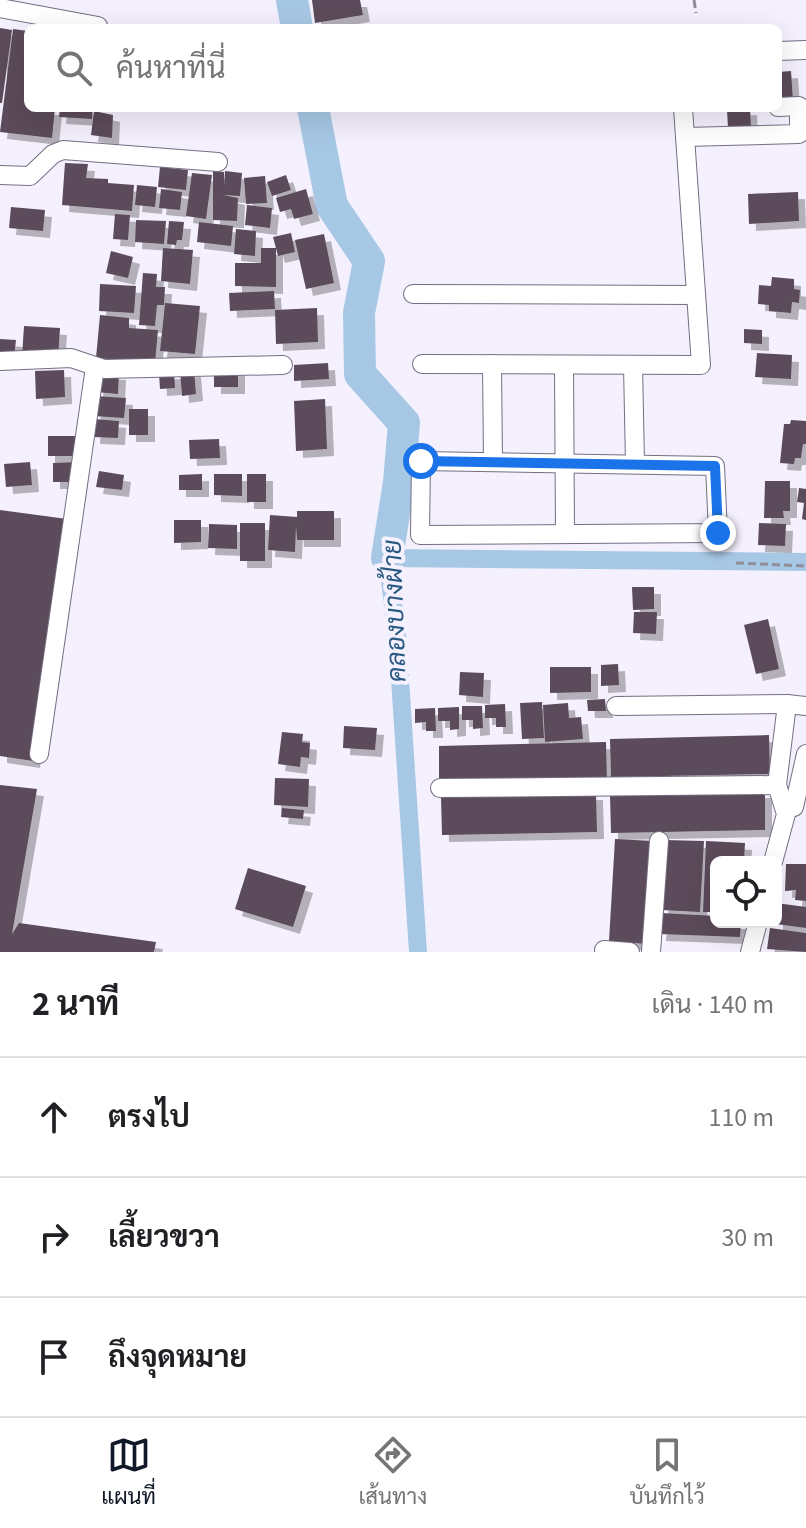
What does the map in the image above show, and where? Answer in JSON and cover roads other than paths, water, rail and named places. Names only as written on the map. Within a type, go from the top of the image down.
[{"type":"street","points":[[0,8],[87,24]]},
{"type":"street","points":[[782,51],[806,50]]},
{"type":"street","points":[[685,137],[799,134],[799,106],[782,107]]},
{"type":"street","points":[[422,364],[701,365],[683,112]]},
{"type":"street","points":[[770,112],[770,136]]},
{"type":"street","points":[[0,175],[30,176],[53,154],[63,150],[218,162]]},
{"type":"street","points":[[413,294],[696,295]]},
{"type":"street","points":[[0,361],[71,358],[104,369],[283,365]]},
{"type":"street","points":[[492,364],[493,462]]},
{"type":"street","points":[[564,365],[565,534]]},
{"type":"street","points":[[633,365],[635,464]]},
{"type":"street","points":[[39,754],[95,367]]},
{"type":"street","points":[[421,461],[565,463],[715,466],[718,533],[420,535],[421,461]]},
{"type":"street","points":[[616,706],[797,705],[777,785]]},
{"type":"street","points":[[775,856],[786,814],[795,807],[806,754]]},
{"type":"street","points":[[440,788],[777,785]]},
{"type":"street","points":[[777,785],[795,807]]},
{"type":"street","points":[[651,952],[659,841]]},
{"type":"street","points":[[750,952],[756,928]]},
{"type":"street","points":[[604,950],[630,952]]},
{"type":"waterway","name":"คลองบางฝ้าย","points":[[292,0],[296,24]]},
{"type":"waterway","name":"คลองบางฝ้าย","points":[[314,112],[332,206],[369,261],[359,313],[360,374],[404,423],[399,482],[387,558]]},
{"type":"waterway","points":[[418,952],[397,634],[387,558],[806,562]]}]
